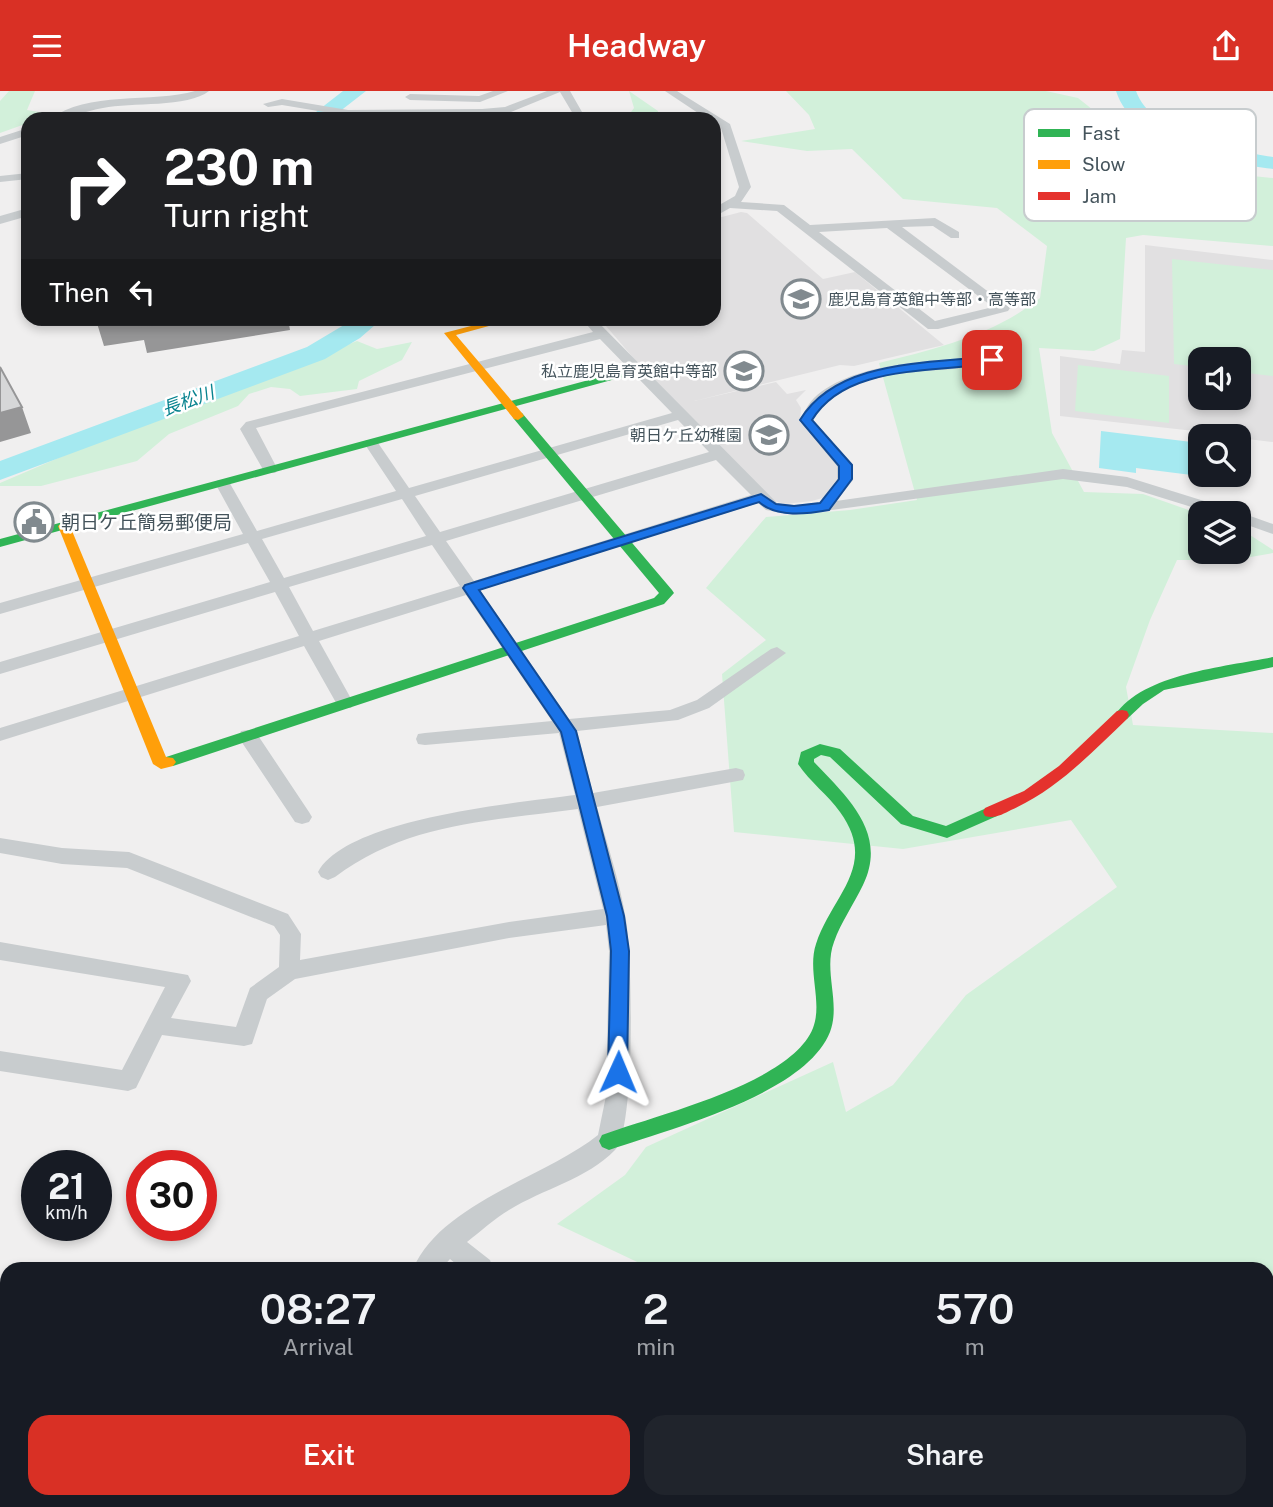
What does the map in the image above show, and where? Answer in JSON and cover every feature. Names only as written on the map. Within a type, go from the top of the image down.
[{"type":"street","points":[[71,112],[114,102],[174,97],[204,91]]},
{"type":"street","points":[[268,98],[285,91]]},
{"type":"street","points":[[395,111],[410,97],[422,91]]},
{"type":"street","points":[[410,97],[480,99],[503,91]]},
{"type":"street","points":[[514,112],[556,91]]},
{"type":"street","points":[[565,91],[577,112]]},
{"type":"street","points":[[670,91],[704,112]]},
{"type":"street","points":[[268,98],[334,112]]},
{"type":"street","points":[[384,112],[482,112]]},
{"type":"street","points":[[721,123],[726,126],[745,187],[740,198],[721,210]]},
{"type":"street","points":[[0,141],[21,134]]},
{"type":"street","points":[[0,179],[21,177]]},
{"type":"street","points":[[732,205],[780,208],[933,326],[1003,308],[890,224]]},
{"type":"street","points":[[0,220],[21,214]]},
{"type":"street","points":[[808,229],[935,222],[955,235]]},
{"type":"street","points":[[64,526],[161,764],[659,601],[667,593],[449,333],[480,326]]},
{"type":"street","points":[[595,326],[772,507],[794,510],[824,507],[1063,474],[1097,475],[1141,483],[1193,501]]},
{"type":"street","points":[[270,470],[247,429],[251,425],[602,334]]},
{"type":"street","points":[[824,507],[845,479],[845,465],[835,450],[806,420],[813,408],[825,398],[860,379],[882,372],[992,360]]},
{"type":"street","points":[[0,543],[637,370]]},
{"type":"street","points":[[0,609],[681,415]]},
{"type":"street","points":[[371,443],[565,726],[587,800],[615,916],[620,951],[617,1096],[609,1141]]},
{"type":"street","points":[[0,668],[719,454]]},
{"type":"street","points":[[223,483],[345,704]]},
{"type":"street","points":[[0,734],[761,497]]},
{"type":"street","points":[[1251,521],[1273,529]]},
{"type":"street","points":[[425,739],[672,716],[703,704],[777,653]]},
{"type":"street","points":[[431,1262],[448,1242],[500,1202],[588,1159],[609,1141],[732,1097],[783,1071],[816,1044],[825,1014],[819,970],[822,950],[865,858],[860,832],[845,806],[806,764],[806,756],[813,750],[824,749],[835,753],[907,820],[947,832],[1030,795],[1064,770],[1138,700],[1160,686],[1273,662]]},
{"type":"street","points":[[248,736],[302,817]]},
{"type":"street","points":[[328,872],[351,852],[427,824],[690,786],[736,775]]},
{"type":"street","points":[[0,845],[62,856],[130,860],[281,920],[291,935],[289,971]]},
{"type":"street","points":[[156,1025],[244,1037],[258,994],[289,971],[509,930],[615,916]]},
{"type":"street","points":[[0,951],[180,981],[128,1081],[0,1061]]},
{"type":"street","points":[[448,1242],[472,1262]]},
{"type":"shaded area","name":"鹿児島育英館中等部・高等部","points":[[747,213],[823,279],[855,272],[944,345],[854,366],[840,365],[694,401],[776,382],[787,394],[806,390],[796,400],[801,408],[800,422],[833,453],[841,477],[826,497],[785,504],[774,501],[636,361],[606,326],[721,326],[721,217]]},
{"type":"shaded area","points":[[1145,245],[1273,260],[1273,442],[1251,439],[1251,424],[1188,424],[1188,430],[1060,416],[1060,356],[1120,364],[1122,350],[1145,352]]},
{"type":"green space","points":[[9,91],[35,91],[27,110],[39,112],[21,112],[21,126],[0,133],[0,101]]},
{"type":"green space","points":[[629,91],[658,112],[631,112],[634,108]]},
{"type":"green space","points":[[786,91],[1046,91],[1078,98],[1092,109],[1024,109],[1024,221],[1256,221],[1256,176],[1273,178],[1273,246],[1143,235],[1126,238],[1120,339],[1094,351],[1039,348],[1052,433],[1084,492],[1143,494],[1188,510],[1188,560],[1177,560],[1150,620],[1126,687],[1133,725],[1273,733],[1273,1262],[637,1262],[557,1224],[625,1175],[646,1147],[833,1062],[846,1112],[893,1085],[966,995],[1117,887],[1071,820],[903,849],[734,832],[722,674],[766,640],[706,588],[766,517],[850,510],[917,500],[879,363],[963,339],[1022,311],[1040,298],[1047,246],[997,208],[903,199],[852,149],[807,151],[741,141],[815,129],[809,115]]},
{"type":"green space","points":[[1172,259],[1273,270],[1273,376],[1251,373],[1251,347],[1188,347],[1188,366],[1174,364]]},
{"type":"green space","points":[[357,341],[377,349],[412,342],[402,360],[359,381],[357,389],[300,396],[290,389],[271,387],[249,394],[238,406],[169,434],[137,461],[41,486],[0,486],[0,483],[63,456]]},
{"type":"green space","points":[[1078,365],[1169,376],[1169,423],[1075,411]]},
{"type":"green space","points":[[1251,536],[1273,550],[1273,553],[1251,557]]},
{"type":"water","points":[[1101,431],[1188,442],[1188,475],[1136,468],[1136,473],[1099,468]]},
{"type":"building","points":[[0,367],[22,407],[0,413]]},
{"type":"waterway","name":"長松川","points":[[327,112],[356,91]]},
{"type":"waterway","name":"長松川","points":[[1126,91],[1134,109]]},
{"type":"waterway","name":"長松川","points":[[1256,160],[1273,163]]},
{"type":"waterway","name":"長松川","points":[[0,471],[316,353],[360,326]]},
{"type":"traffic: fast","points":[[0,543],[637,370]]},
{"type":"traffic: fast","points":[[168,762],[659,601],[667,593],[518,416]]},
{"type":"traffic: fast","points":[[1122,715],[1138,700],[1160,686],[1273,662]]},
{"type":"traffic: fast","points":[[609,1141],[694,1113],[759,1085],[787,1069],[809,1051],[821,1031],[824,1020],[822,953],[861,871],[865,848],[855,821],[836,795],[806,764],[806,756],[820,749],[835,753],[907,820],[947,832],[991,812]]},
{"type":"traffic: slow","points":[[480,326],[449,333],[518,416]]},
{"type":"traffic: slow","points":[[64,526],[161,764],[168,762]]},
{"type":"traffic: jam","points":[[991,812],[1030,795],[1064,770],[1122,715]]},
{"type":"place","name":"鹿児島育英館中等部・高等部","points":[[801,299]]},
{"type":"place","name":"私立鹿児島育英館中等部","points":[[744,371]]},
{"type":"place","name":"朝日ケ丘幼稚園","points":[[769,435]]},
{"type":"place","name":"朝日ケ丘簡易郵便局","points":[[34,522]]},
{"type":"route","points":[[618,1072],[620,951],[615,916],[568,731],[470,588],[761,497],[772,507],[794,510],[824,507],[845,479],[845,465],[835,450],[808,425],[806,420],[813,408],[839,388],[882,372],[992,360]]}]
